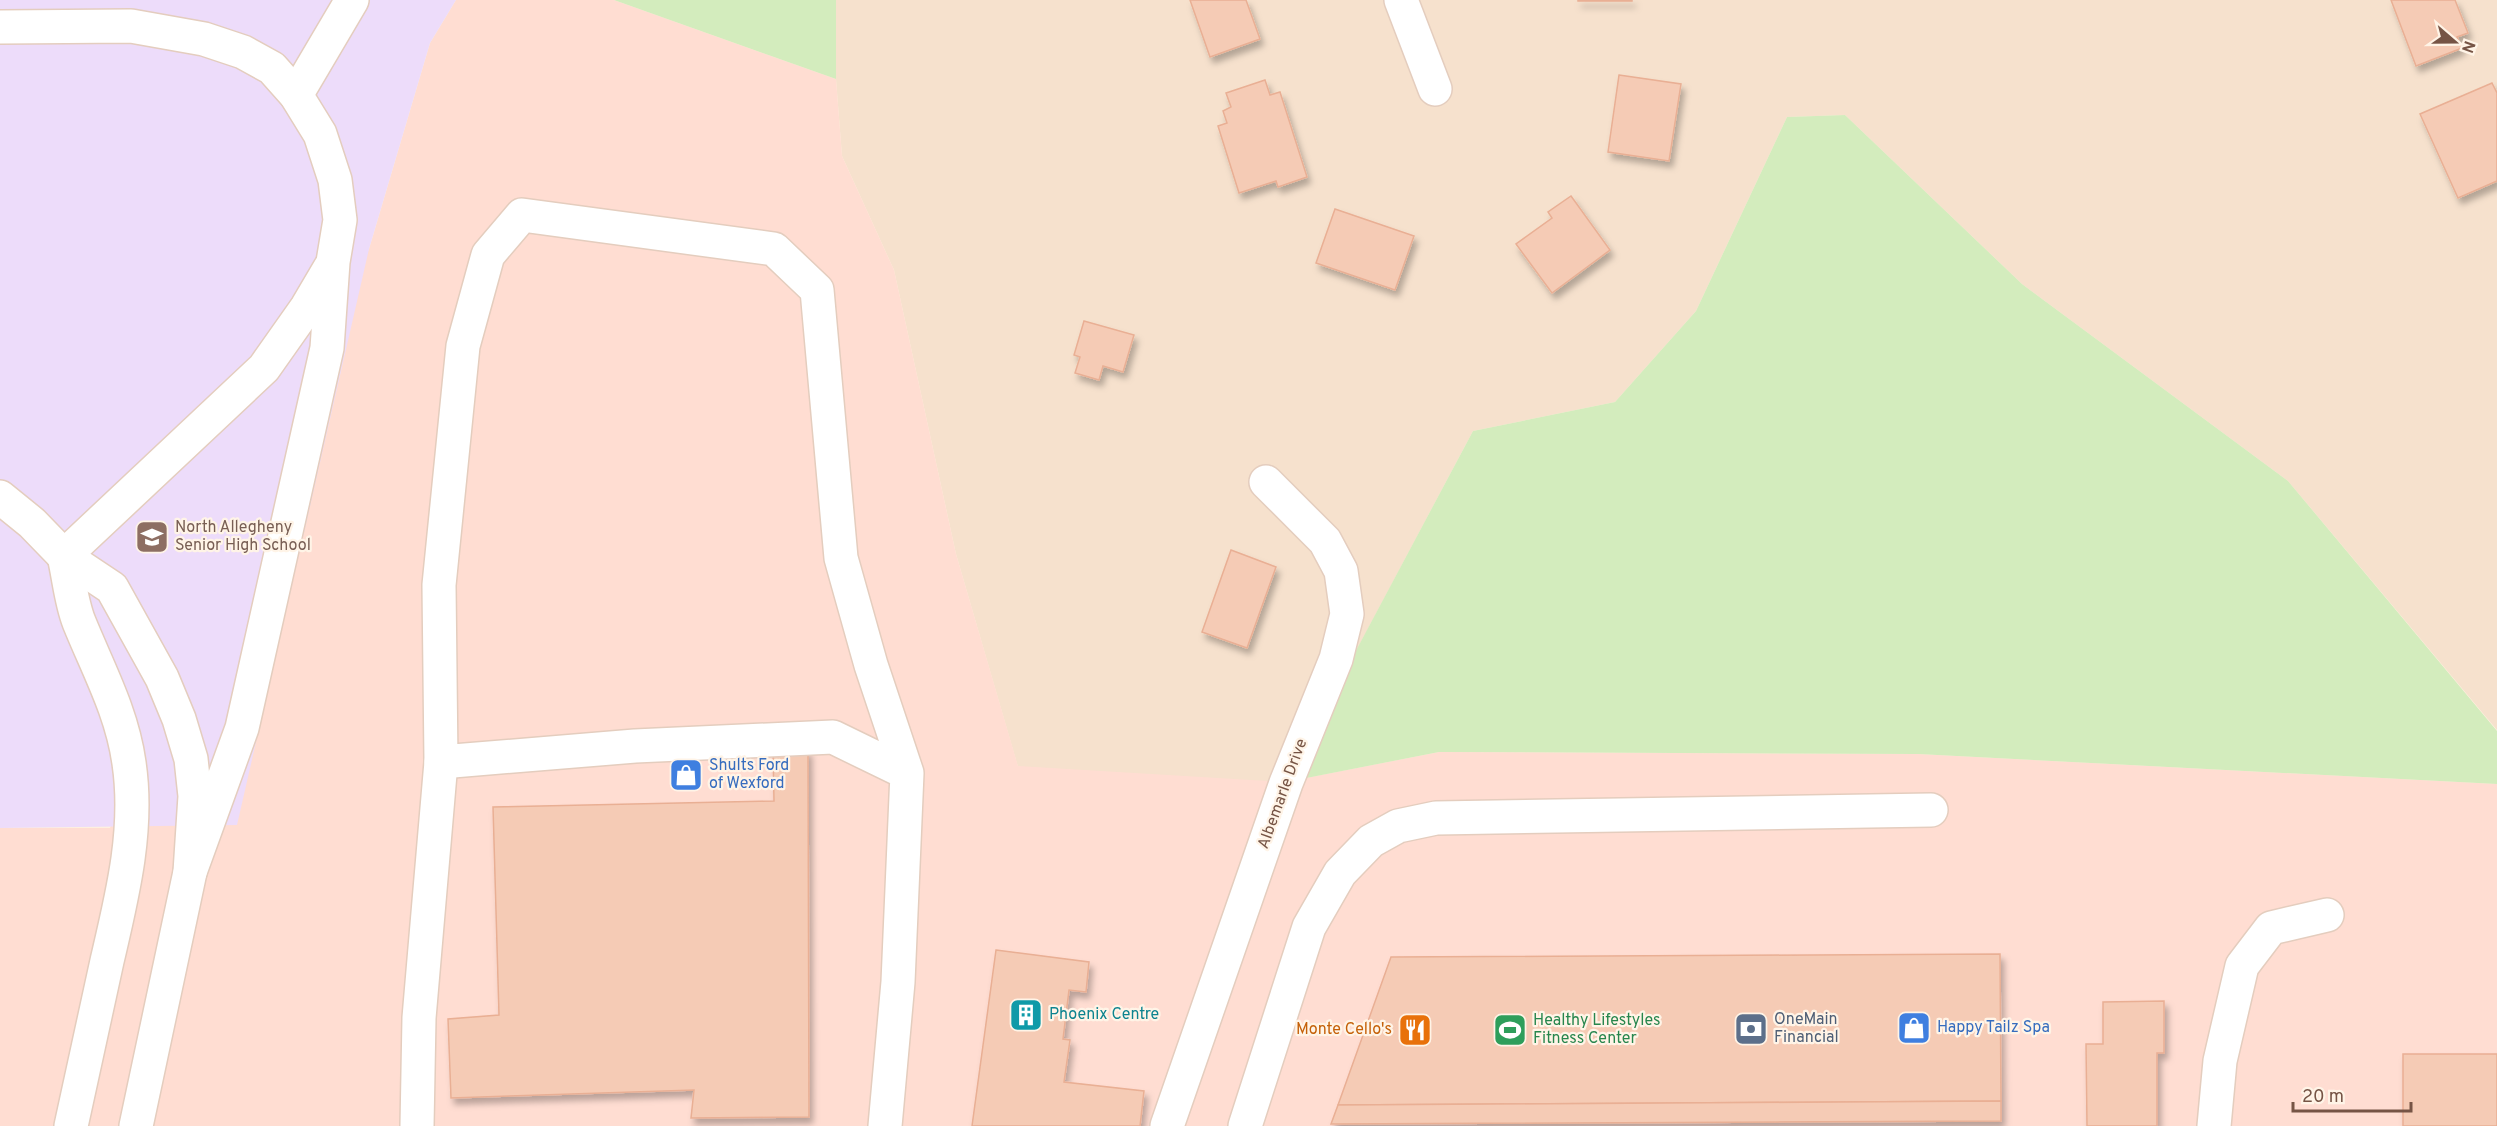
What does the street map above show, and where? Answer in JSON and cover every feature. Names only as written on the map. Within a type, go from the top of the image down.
[{"type":"street","points":[[296,95],[352,0]]},
{"type":"street","points":[[1401,0],[1435,89]]},
{"type":"street","points":[[0,27],[131,26],[204,39],[243,52],[272,68],[296,95],[320,134],[335,180],[340,220],[333,262],[327,348],[242,728],[190,872]]},
{"type":"street","points":[[417,1126],[419,1018],[441,762],[439,585],[464,346],[488,255],[522,215],[774,249],[818,290],[841,558],[871,665],[907,773],[898,982],[885,1126]]},
{"type":"street","points":[[64,556],[264,368],[308,307],[333,262]]},
{"type":"street","name":"Albemarle Drive","points":[[1167,1126],[1286,783],[1336,659],[1347,614],[1341,571],[1325,541],[1266,482]]},
{"type":"street","points":[[0,497],[32,522],[64,556],[112,588],[162,678],[179,719],[191,759],[195,796],[190,872],[136,1126]]},
{"type":"street","points":[[64,556],[78,620],[112,695],[122,729],[129,764],[132,798],[131,832],[121,900],[71,1126]]},
{"type":"street","points":[[441,762],[635,746],[833,737],[907,773]]},
{"type":"street","points":[[1245,1126],[1309,927],[1340,873],[1371,841],[1398,826],[1436,818],[1931,810]]},
{"type":"street","points":[[2214,1126],[2220,1061],[2242,966],[2271,928],[2327,915]]},
{"type":"street","points":[[62,1126],[81,1083]]},
{"type":"street","points":[[145,1088],[145,1126]]},
{"type":"shaded area","name":"North Allegheny Senior High School","points":[[0,0],[456,0],[430,43],[369,249],[237,825],[0,828]]},
{"type":"shaded area","points":[[456,0],[614,0],[836,79],[842,156],[894,270],[956,554],[1018,766],[1285,782],[1439,752],[1918,754],[2497,784],[2497,1126],[0,1126],[0,828],[110,828],[369,249],[430,43]]},
{"type":"shaded area","points":[[836,0],[2497,0],[2497,730],[2288,481],[2022,284],[1845,115],[1787,117],[1696,311],[1615,402],[1473,431],[1286,783],[1018,767],[956,554],[894,270],[842,156],[836,79]]},
{"type":"green space","points":[[614,0],[836,0],[836,79]]},
{"type":"green space","points":[[1845,115],[2022,284],[2288,481],[2497,731],[2497,784],[1918,754],[1439,752],[1286,782],[1473,431],[1615,402],[1696,311],[1787,117]]},
{"type":"building","points":[[1190,0],[1246,0],[1260,39],[1210,57]]},
{"type":"building","points":[[1632,0],[1632,1],[1578,1]]},
{"type":"building","points":[[2391,0],[2455,0],[2468,33],[2457,37],[2462,48],[2416,66]]},
{"type":"building","points":[[1619,75],[1681,84],[1669,161],[1608,152]]},
{"type":"building","points":[[1265,80],[1270,95],[1280,92],[1307,177],[1278,187],[1276,181],[1239,193],[1218,126],[1227,123],[1223,111],[1231,107],[1226,93]]},
{"type":"building","points":[[2492,83],[2497,93],[2497,181],[2458,198],[2420,114]]},
{"type":"building","points":[[1571,196],[1610,250],[1552,293],[1516,244],[1552,218],[1548,212]]},
{"type":"building","points":[[1335,209],[1414,236],[1395,290],[1316,263]]},
{"type":"building","points":[[1084,321],[1134,335],[1123,372],[1103,366],[1099,380],[1075,373],[1080,357],[1074,355]]},
{"type":"building","points":[[1231,550],[1276,567],[1247,648],[1202,632]]},
{"type":"building","points":[[808,750],[809,1117],[691,1118],[694,1090],[451,1098],[448,1019],[499,1015],[493,807],[774,801],[773,751]]},
{"type":"building","name":"Phoenix Centre","points":[[996,950],[1089,962],[1086,992],[1069,990],[1063,1039],[1070,1040],[1064,1082],[1144,1091],[1140,1126],[972,1126]]},
{"type":"building","points":[[2000,954],[2001,1101],[1338,1105],[1391,957]]},
{"type":"building","points":[[2164,1001],[2164,1053],[2157,1053],[2157,1126],[2087,1126],[2086,1044],[2103,1044],[2103,1002]]},
{"type":"building","points":[[2403,1054],[2497,1054],[2497,1126],[2403,1126]]},
{"type":"building","points":[[2001,1101],[2001,1121],[1331,1124],[1338,1105]]},
{"type":"place","name":"North Allegheny Senior High School","points":[[152,537]]},
{"type":"place","name":"Shults Ford of Wexford","points":[[686,775]]},
{"type":"place","name":"Phoenix Centre","points":[[1026,1015]]},
{"type":"place","name":"Happy Tailz Spa","points":[[1914,1028]]},
{"type":"place","name":"OneMain Financial","points":[[1751,1029]]},
{"type":"place","name":"Monte Cello's","points":[[1415,1030]]},
{"type":"place","name":"Healthy Lifestyles Fitness Center","points":[[1510,1030]]}]
